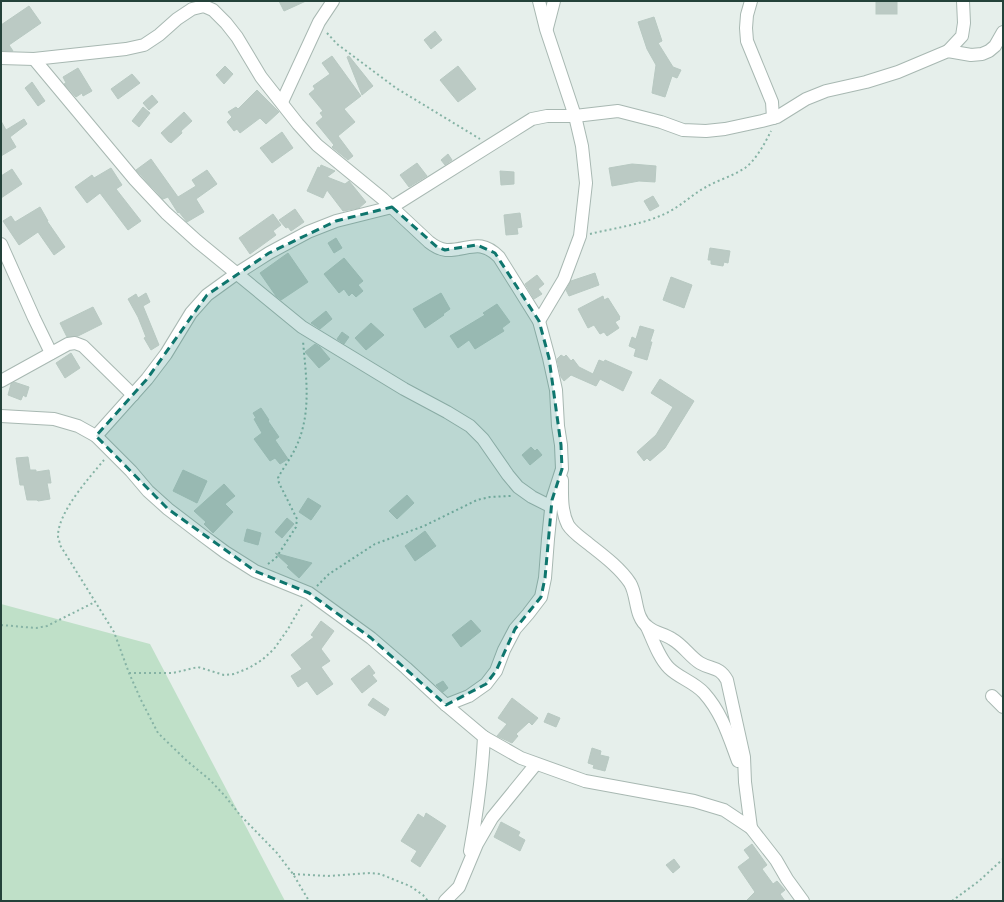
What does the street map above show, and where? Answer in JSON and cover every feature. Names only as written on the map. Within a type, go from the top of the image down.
[{"type":"street","points":[[282,102],[319,22],[333,1]]},
{"type":"street","points":[[539,1],[546,29],[582,146],[586,182],[580,236],[564,280],[539,321]]},
{"type":"street","points":[[546,29],[554,1]]},
{"type":"street","points":[[751,1],[747,14],[747,41],[772,102],[775,117]]},
{"type":"street","points":[[948,52],[962,36],[964,23],[963,1]]},
{"type":"street","points":[[1,58],[34,59],[126,49],[144,45],[160,35],[177,19],[202,4],[212,10],[226,23],[237,37],[262,76],[298,124],[318,145],[392,207],[429,242],[437,248],[445,250],[477,245],[495,253],[539,321],[550,358],[556,390],[558,426],[561,445],[563,511],[569,527],[611,562],[623,575],[630,584],[635,595],[641,619],[647,627],[656,647],[669,668],[698,686],[715,707],[725,724],[745,782]]},
{"type":"street","points":[[96,436],[133,395],[166,354],[191,313],[207,295],[236,274],[308,232],[336,221],[392,207],[532,119],[547,116],[574,116],[618,111],[661,122],[683,130],[706,131],[725,129],[775,117],[806,99],[826,91],[866,82],[898,72],[948,52],[982,54],[995,46],[1003,32]]},
{"type":"street","points":[[34,59],[135,180],[166,213],[236,274],[302,327],[404,389],[470,426],[483,439],[518,487],[532,497],[552,506]]},
{"type":"street","points":[[1,244],[51,353]]},
{"type":"street","points":[[1,381],[68,344],[75,343],[83,346],[133,395]]},
{"type":"street","points":[[1,416],[54,419],[78,426],[96,436],[131,471],[148,491],[168,509],[225,552],[255,572],[309,593],[371,638],[484,737],[521,758],[596,784],[710,805],[724,810],[751,828],[769,850],[787,880],[803,901]]},
{"type":"street","points":[[446,705],[469,696],[486,684],[496,671],[515,628],[528,614],[540,597],[545,578],[552,500],[562,469]]},
{"type":"street","points":[[647,627],[672,638],[700,663],[717,669],[723,673],[729,688],[744,757],[745,782],[751,828]]},
{"type":"street","points":[[992,696],[1003,708]]},
{"type":"street","points":[[466,871],[478,803],[484,737]]},
{"type":"street","points":[[445,901],[459,887],[477,844],[492,818],[536,764]]},
{"type":"path","points":[[319,22],[337,44],[396,88],[490,145]]},
{"type":"path","points":[[580,236],[639,223],[662,215],[687,201],[705,188],[745,168],[768,138],[775,117]]},
{"type":"path","points":[[255,572],[276,558],[296,527],[297,523],[297,519],[278,478],[288,464],[297,446],[307,408],[307,385],[302,327]]},
{"type":"path","points":[[111,451],[82,485],[66,510],[58,536],[60,545],[114,632],[129,673],[158,733],[215,785],[240,815],[277,853],[294,874],[309,901]]},
{"type":"path","points":[[129,673],[173,673],[198,667],[224,675],[234,674],[249,668],[262,660],[274,649],[288,629],[309,593],[329,574],[375,544],[424,526],[477,500],[510,496],[532,497]]},
{"type":"path","points":[[1,625],[31,628],[47,626],[95,602]]},
{"type":"path","points":[[952,901],[980,881],[1003,859]]},
{"type":"path","points":[[294,874],[328,876],[370,873],[380,874],[410,886],[423,895],[428,901]]},
{"type":"highlighted area","points":[[392,207],[437,247],[445,250],[477,245],[495,253],[539,321],[549,358],[561,445],[562,469],[552,500],[545,578],[541,597],[515,629],[496,671],[486,684],[446,705],[371,638],[309,593],[255,571],[168,509],[96,436],[147,379],[207,295],[269,253],[336,221]]},
{"type":"green space","points":[[1,604],[150,644],[285,901],[1,901]]},
{"type":"building","points":[[279,1],[306,1],[284,11]]},
{"type":"building","points":[[876,2],[897,2],[897,14],[876,14]]},
{"type":"building","points":[[29,6],[41,23],[9,45],[13,51],[1,51],[1,25]]},
{"type":"building","points":[[654,17],[662,41],[658,43],[673,67],[681,70],[677,78],[672,76],[665,97],[652,93],[656,65],[647,49],[638,22]]},
{"type":"building","points":[[435,31],[442,40],[431,49],[424,40]]},
{"type":"building","points":[[332,56],[361,96],[344,109],[355,122],[338,136],[353,156],[348,160],[332,147],[334,145],[316,123],[323,117],[320,113],[323,111],[309,94],[315,89],[313,86],[330,74],[322,63]]},
{"type":"building","points":[[349,56],[373,86],[362,95],[347,57]]},
{"type":"building","points":[[225,66],[233,74],[224,84],[216,75]]},
{"type":"building","points":[[458,66],[476,89],[458,102],[440,80]]},
{"type":"building","points":[[78,68],[92,91],[83,96],[82,93],[76,97],[64,84],[66,83],[63,77]]},
{"type":"building","points":[[132,74],[140,83],[118,99],[111,89]]},
{"type":"building","points":[[32,82],[45,101],[38,106],[25,88]]},
{"type":"building","points":[[257,90],[279,112],[266,124],[260,118],[240,133],[237,129],[234,131],[227,122],[232,117],[228,112],[236,107],[238,109]]},
{"type":"building","points":[[152,95],[158,102],[149,110],[143,103]]},
{"type":"building","points":[[143,107],[150,113],[139,127],[132,121]]},
{"type":"building","points":[[184,112],[192,121],[171,143],[161,133]]},
{"type":"building","points":[[24,119],[27,124],[10,137],[16,147],[1,156],[1,121],[6,130]]},
{"type":"building","points":[[282,132],[293,148],[272,163],[260,148]]},
{"type":"building","points":[[448,154],[452,160],[445,165],[441,160]]},
{"type":"building","points":[[151,159],[178,197],[196,186],[192,180],[207,170],[217,184],[196,199],[204,212],[187,222],[179,212],[178,213],[168,197],[163,199],[136,170]]},
{"type":"building","points":[[417,163],[427,176],[409,187],[400,175]]},
{"type":"building","points":[[632,164],[656,166],[655,182],[639,181],[612,186],[609,168]]},
{"type":"building","points":[[321,165],[335,171],[327,177],[345,184],[349,181],[366,202],[359,208],[343,211],[327,190],[323,198],[307,191],[318,167],[320,168]]},
{"type":"building","points":[[111,168],[122,185],[116,189],[141,221],[128,230],[100,193],[87,203],[75,187],[92,175],[94,178]]},
{"type":"building","points":[[12,169],[22,184],[1,198],[1,176]]},
{"type":"building","points":[[500,171],[514,172],[514,184],[501,185]]},
{"type":"building","points":[[653,196],[659,206],[650,211],[644,201]]},
{"type":"building","points":[[40,207],[47,221],[65,247],[54,255],[38,232],[19,245],[3,221],[11,216],[15,222]]},
{"type":"building","points":[[295,209],[304,222],[291,231],[279,220]]},
{"type":"building","points":[[520,213],[522,227],[517,228],[518,234],[506,235],[504,215]]},
{"type":"building","points":[[273,214],[281,225],[273,231],[276,235],[250,254],[239,238]]},
{"type":"building","points":[[336,238],[342,248],[334,253],[328,243]]},
{"type":"building","points":[[710,248],[730,251],[728,263],[724,262],[723,266],[711,264],[711,260],[708,260]]},
{"type":"building","points":[[288,253],[308,282],[281,300],[276,296],[260,273]]},
{"type":"building","points":[[344,258],[363,281],[358,285],[363,291],[356,297],[352,293],[349,296],[344,289],[339,293],[324,274]]},
{"type":"building","points":[[595,273],[599,285],[569,296],[566,290],[571,281]]},
{"type":"building","points":[[537,275],[544,284],[538,289],[542,294],[534,299],[525,284]]},
{"type":"building","points":[[671,277],[692,285],[684,308],[663,300]]},
{"type":"building","points":[[146,293],[150,302],[143,306],[159,345],[151,350],[144,338],[146,337],[138,317],[128,299],[136,294],[138,298]]},
{"type":"building","points":[[441,293],[450,309],[425,328],[413,309]]},
{"type":"building","points":[[603,296],[604,300],[608,298],[620,317],[620,319],[615,322],[619,328],[607,336],[604,332],[600,334],[594,325],[588,328],[578,309]]},
{"type":"building","points":[[497,304],[510,322],[502,328],[504,331],[475,349],[469,340],[458,348],[450,336],[485,315],[483,313]]},
{"type":"building","points":[[93,307],[102,324],[78,336],[67,337],[60,323]]},
{"type":"building","points":[[326,311],[332,319],[320,329],[311,323]]},
{"type":"building","points":[[371,323],[384,335],[366,350],[355,338]]},
{"type":"building","points":[[640,326],[654,330],[647,360],[634,356],[636,349],[629,346],[632,337],[636,339]]},
{"type":"building","points":[[342,332],[349,337],[344,344],[337,339]]},
{"type":"building","points":[[315,344],[320,347],[330,359],[319,368],[305,352]]},
{"type":"building","points":[[71,353],[80,368],[65,378],[56,363]]},
{"type":"building","points":[[561,355],[564,357],[566,355],[571,361],[573,359],[579,367],[593,374],[599,360],[604,362],[605,360],[632,372],[623,391],[600,379],[596,386],[571,375],[564,381],[561,377],[557,359]]},
{"type":"building","points":[[660,379],[694,401],[665,448],[650,461],[647,458],[644,461],[637,452],[656,435],[673,407],[651,393]]},
{"type":"building","points":[[14,382],[29,387],[26,397],[23,395],[21,400],[8,395],[11,384]]},
{"type":"building","points":[[261,408],[279,437],[275,440],[288,459],[280,464],[275,458],[270,461],[254,439],[262,433],[254,419],[256,418],[253,413]]},
{"type":"building","points":[[531,447],[535,451],[537,449],[542,455],[530,465],[522,455]]},
{"type":"building","points":[[28,457],[30,470],[36,470],[36,472],[49,470],[51,483],[47,483],[50,499],[38,501],[27,500],[24,485],[20,485],[16,458]]},
{"type":"building","points":[[183,470],[207,481],[197,503],[173,491]]},
{"type":"building","points":[[224,484],[235,496],[225,504],[233,512],[213,533],[204,524],[206,522],[194,511]]},
{"type":"building","points":[[407,495],[414,503],[397,519],[389,511]]},
{"type":"building","points":[[308,498],[321,506],[311,520],[299,512]]},
{"type":"building","points":[[287,518],[294,524],[282,538],[275,532]]},
{"type":"building","points":[[247,529],[261,533],[258,545],[244,541]]},
{"type":"building","points":[[425,531],[436,546],[415,561],[405,546]]},
{"type":"building","points":[[275,553],[312,563],[299,578]]},
{"type":"building","points":[[471,620],[481,631],[461,647],[452,635]]},
{"type":"building","points":[[321,621],[334,631],[321,649],[330,661],[321,667],[333,684],[317,695],[307,681],[298,687],[291,676],[302,669],[291,655],[314,637],[311,635]]},
{"type":"building","points":[[369,665],[375,673],[372,675],[377,681],[362,693],[351,679]]},
{"type":"building","points":[[443,681],[448,688],[443,692],[436,685]]},
{"type":"building","points":[[373,698],[389,709],[385,716],[368,705]]},
{"type":"building","points":[[512,698],[538,718],[532,725],[529,722],[516,734],[518,736],[512,743],[497,736],[507,724],[498,718]]},
{"type":"building","points":[[548,713],[560,718],[556,727],[544,722]]},
{"type":"building","points":[[592,748],[601,751],[600,755],[609,757],[605,771],[593,768],[594,765],[588,763]]},
{"type":"building","points":[[426,813],[446,826],[420,867],[411,861],[417,851],[401,841],[418,814],[424,818]]},
{"type":"building","points":[[501,822],[520,832],[518,836],[525,840],[520,851],[494,837]]},
{"type":"building","points":[[752,844],[767,865],[762,869],[773,884],[777,881],[785,890],[780,894],[785,901],[746,901],[755,892],[738,867],[750,858],[744,850]]},
{"type":"building","points":[[674,859],[680,867],[673,873],[666,865]]}]
